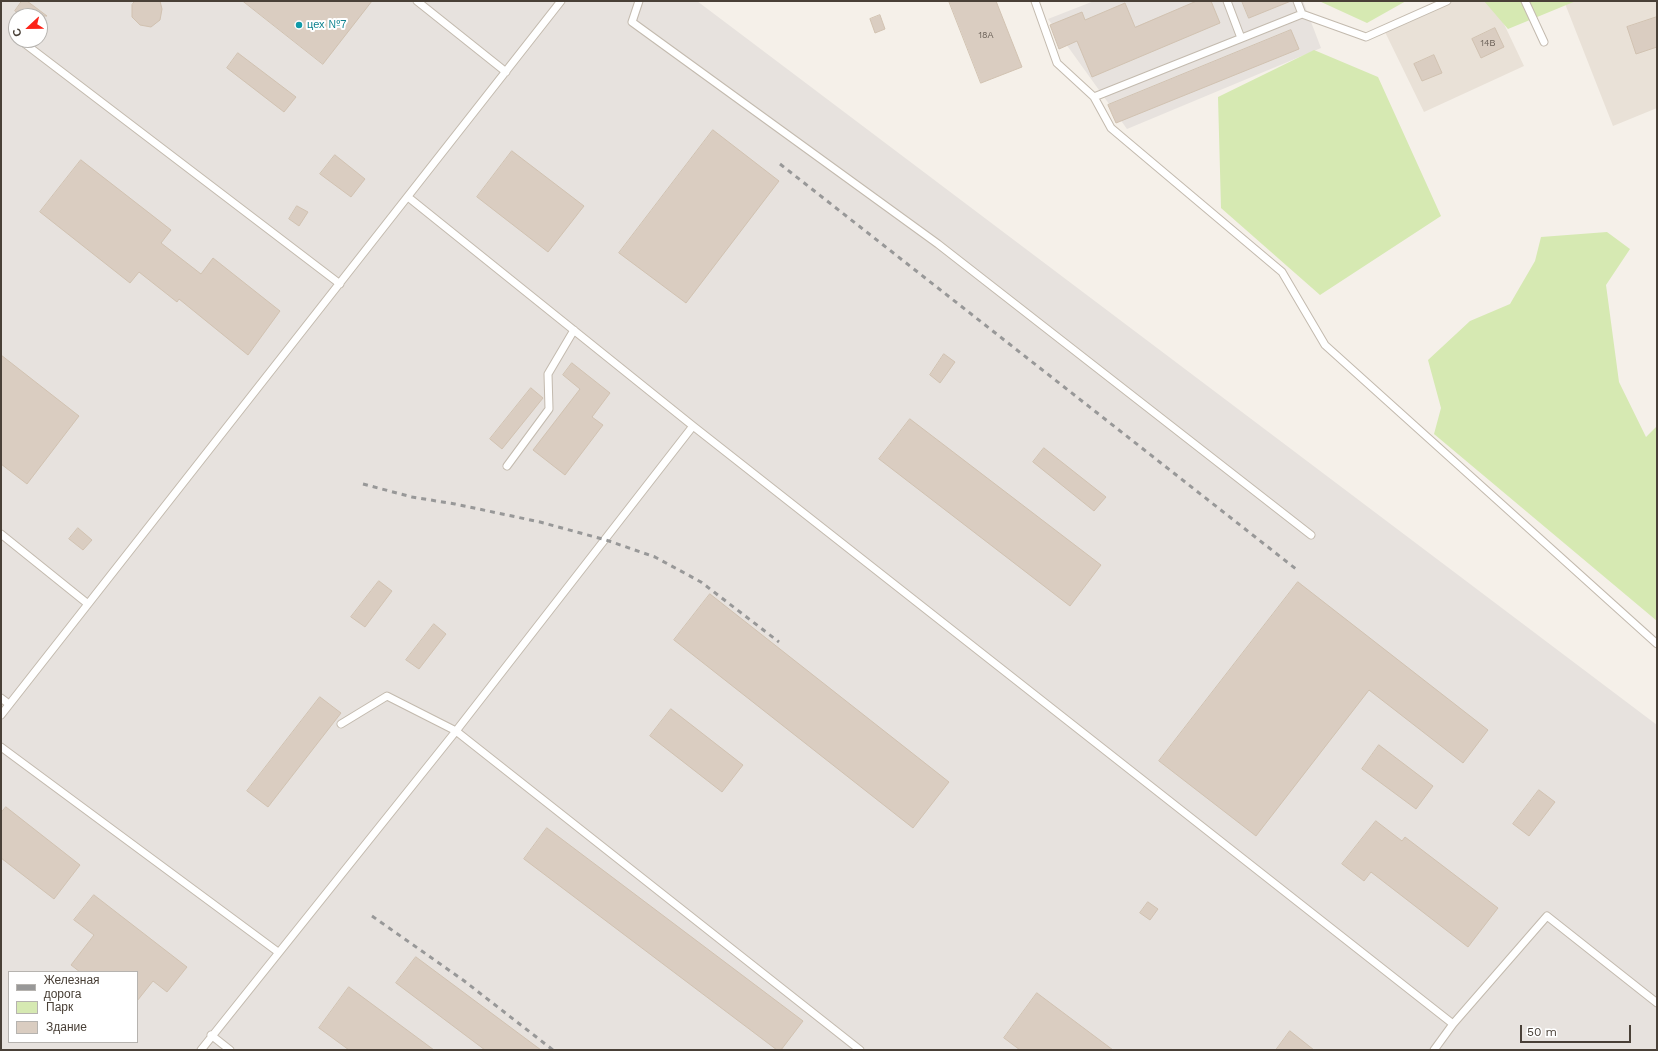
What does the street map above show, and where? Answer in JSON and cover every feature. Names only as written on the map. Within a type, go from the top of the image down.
[{"type":"lane","points":[[417,1],[506,72]]},
{"type":"lane","points":[[1,715],[561,1]]},
{"type":"lane","points":[[639,1],[632,22],[938,244],[1311,535]]},
{"type":"lane","points":[[1034,1],[1057,63],[1094,97],[1111,128],[1282,272],[1326,345],[1657,644]]},
{"type":"lane","points":[[1227,1],[1241,38]]},
{"type":"lane","points":[[1297,1],[1302,14]]},
{"type":"lane","points":[[1094,97],[1302,14],[1366,37],[1447,1]]},
{"type":"lane","points":[[1524,1],[1544,42]]},
{"type":"lane","points":[[30,48],[340,284]]},
{"type":"lane","points":[[408,197],[693,426],[1452,1024]]},
{"type":"lane","points":[[507,466],[549,409],[548,374],[574,330]]},
{"type":"lane","points":[[201,1050],[211,1035],[456,732],[693,426]]},
{"type":"lane","points":[[1,534],[88,604]]},
{"type":"lane","points":[[341,724],[388,696],[456,732],[860,1050]]},
{"type":"lane","points":[[1,698],[9,704]]},
{"type":"lane","points":[[1,747],[278,952]]},
{"type":"lane","points":[[1434,1050],[1452,1024],[1547,916],[1657,1003]]},
{"type":"lane","points":[[211,1035],[230,1050]]},
{"type":"shaded area","points":[[1,1],[697,1],[1657,725],[1657,1050],[1,1050]]},
{"type":"shaded area","points":[[1094,1],[1303,1],[1321,48],[1127,129],[1048,19]]},
{"type":"shaded area","points":[[1449,1],[1493,1],[1524,66],[1424,112],[1385,32]]},
{"type":"shaded area","points":[[1564,1],[1657,1],[1657,108],[1613,126]]},
{"type":"green space","points":[[1319,1],[1406,1],[1367,23]]},
{"type":"green space","points":[[1484,1],[1576,1],[1508,29]]},
{"type":"green space","points":[[1314,50],[1378,77],[1441,216],[1320,295],[1221,208],[1218,97]]},
{"type":"green space","points":[[1607,232],[1630,249],[1606,285],[1619,382],[1646,437],[1657,426],[1657,621],[1434,434],[1441,408],[1428,360],[1470,321],[1510,304],[1535,261],[1541,237]]},
{"type":"building","points":[[22,1],[27,1],[36,8],[17,8]]},
{"type":"building","points":[[135,1],[160,1],[162,9],[160,20],[151,27],[140,25],[132,17],[132,5]]},
{"type":"building","name":"цех №7","points":[[243,1],[372,1],[323,64]]},
{"type":"building","points":[[949,1],[996,1],[1022,67],[981,83]]},
{"type":"building","points":[[1197,1],[1211,1],[1220,23],[1092,77],[1077,41],[1059,49],[1050,25],[1082,12],[1085,20],[1125,3],[1135,27]]},
{"type":"building","points":[[1242,1],[1291,1],[1249,18]]},
{"type":"building","points":[[880,15],[885,29],[875,33],[870,19]]},
{"type":"building","points":[[1657,17],[1657,47],[1636,54],[1627,27]]},
{"type":"building","points":[[1495,28],[1504,47],[1481,58],[1472,39]]},
{"type":"building","points":[[1291,30],[1299,49],[1116,123],[1108,105]]},
{"type":"building","points":[[238,53],[296,97],[284,112],[227,68]]},
{"type":"building","points":[[1434,55],[1442,73],[1422,81],[1414,64]]},
{"type":"building","points":[[713,130],[779,181],[686,303],[619,253]]},
{"type":"building","points":[[512,151],[584,206],[548,252],[477,197]]},
{"type":"building","points":[[335,155],[365,179],[351,197],[320,174]]},
{"type":"building","points":[[81,160],[171,230],[161,243],[201,274],[213,258],[280,311],[248,355],[179,299],[177,302],[139,272],[130,283],[40,212]]},
{"type":"building","points":[[297,206],[308,212],[299,226],[289,219]]},
{"type":"building","points":[[944,354],[955,362],[940,383],[930,375]]},
{"type":"building","points":[[1,355],[79,416],[27,484],[1,464]]},
{"type":"building","points":[[572,363],[610,393],[592,417],[603,425],[565,475],[533,450],[580,389],[563,375]]},
{"type":"building","points":[[531,388],[543,398],[502,449],[490,439]]},
{"type":"building","points":[[910,419],[1101,565],[1070,606],[879,459]]},
{"type":"building","points":[[1044,448],[1106,497],[1094,511],[1033,462]]},
{"type":"building","points":[[78,528],[92,540],[83,550],[69,539]]},
{"type":"building","points":[[379,581],[392,591],[365,627],[351,617]]},
{"type":"building","points":[[1298,582],[1488,730],[1463,763],[1369,690],[1256,836],[1159,761]]},
{"type":"building","points":[[710,594],[949,782],[913,828],[674,640]]},
{"type":"building","points":[[434,624],[446,634],[419,669],[406,660]]},
{"type":"building","points":[[320,697],[341,713],[268,807],[247,791]]},
{"type":"building","points":[[671,709],[743,765],[722,792],[650,736]]},
{"type":"building","points":[[1379,745],[1433,786],[1416,809],[1362,769]]},
{"type":"building","points":[[1539,790],[1555,802],[1529,836],[1513,824]]},
{"type":"building","points":[[6,807],[80,865],[54,899],[1,858],[1,813]]},
{"type":"building","points":[[1376,821],[1402,841],[1405,837],[1498,908],[1468,947],[1371,872],[1364,881],[1342,864]]},
{"type":"building","points":[[547,828],[803,1021],[781,1050],[777,1050],[524,859]]},
{"type":"building","points":[[94,895],[187,967],[167,992],[153,981],[138,1000],[138,971],[79,971],[71,965],[94,935],[74,920]]},
{"type":"building","points":[[1148,902],[1158,909],[1150,920],[1140,913]]},
{"type":"building","points":[[416,957],[541,1050],[485,1050],[396,983]]},
{"type":"building","points":[[349,987],[434,1050],[349,1050],[319,1028]]},
{"type":"building","points":[[1037,993],[1113,1050],[1020,1050],[1004,1038]]},
{"type":"building","points":[[1290,1031],[1314,1050],[1276,1050]]},
{"type":"railway","points":[[780,164],[1296,569]]},
{"type":"railway","points":[[363,484],[412,497],[455,504],[540,522],[606,540],[655,557],[701,582],[779,642]]},
{"type":"railway","points":[[372,916],[463,980],[553,1050]]},
{"type":"place","name":"цех №7","points":[[299,25]]}]
